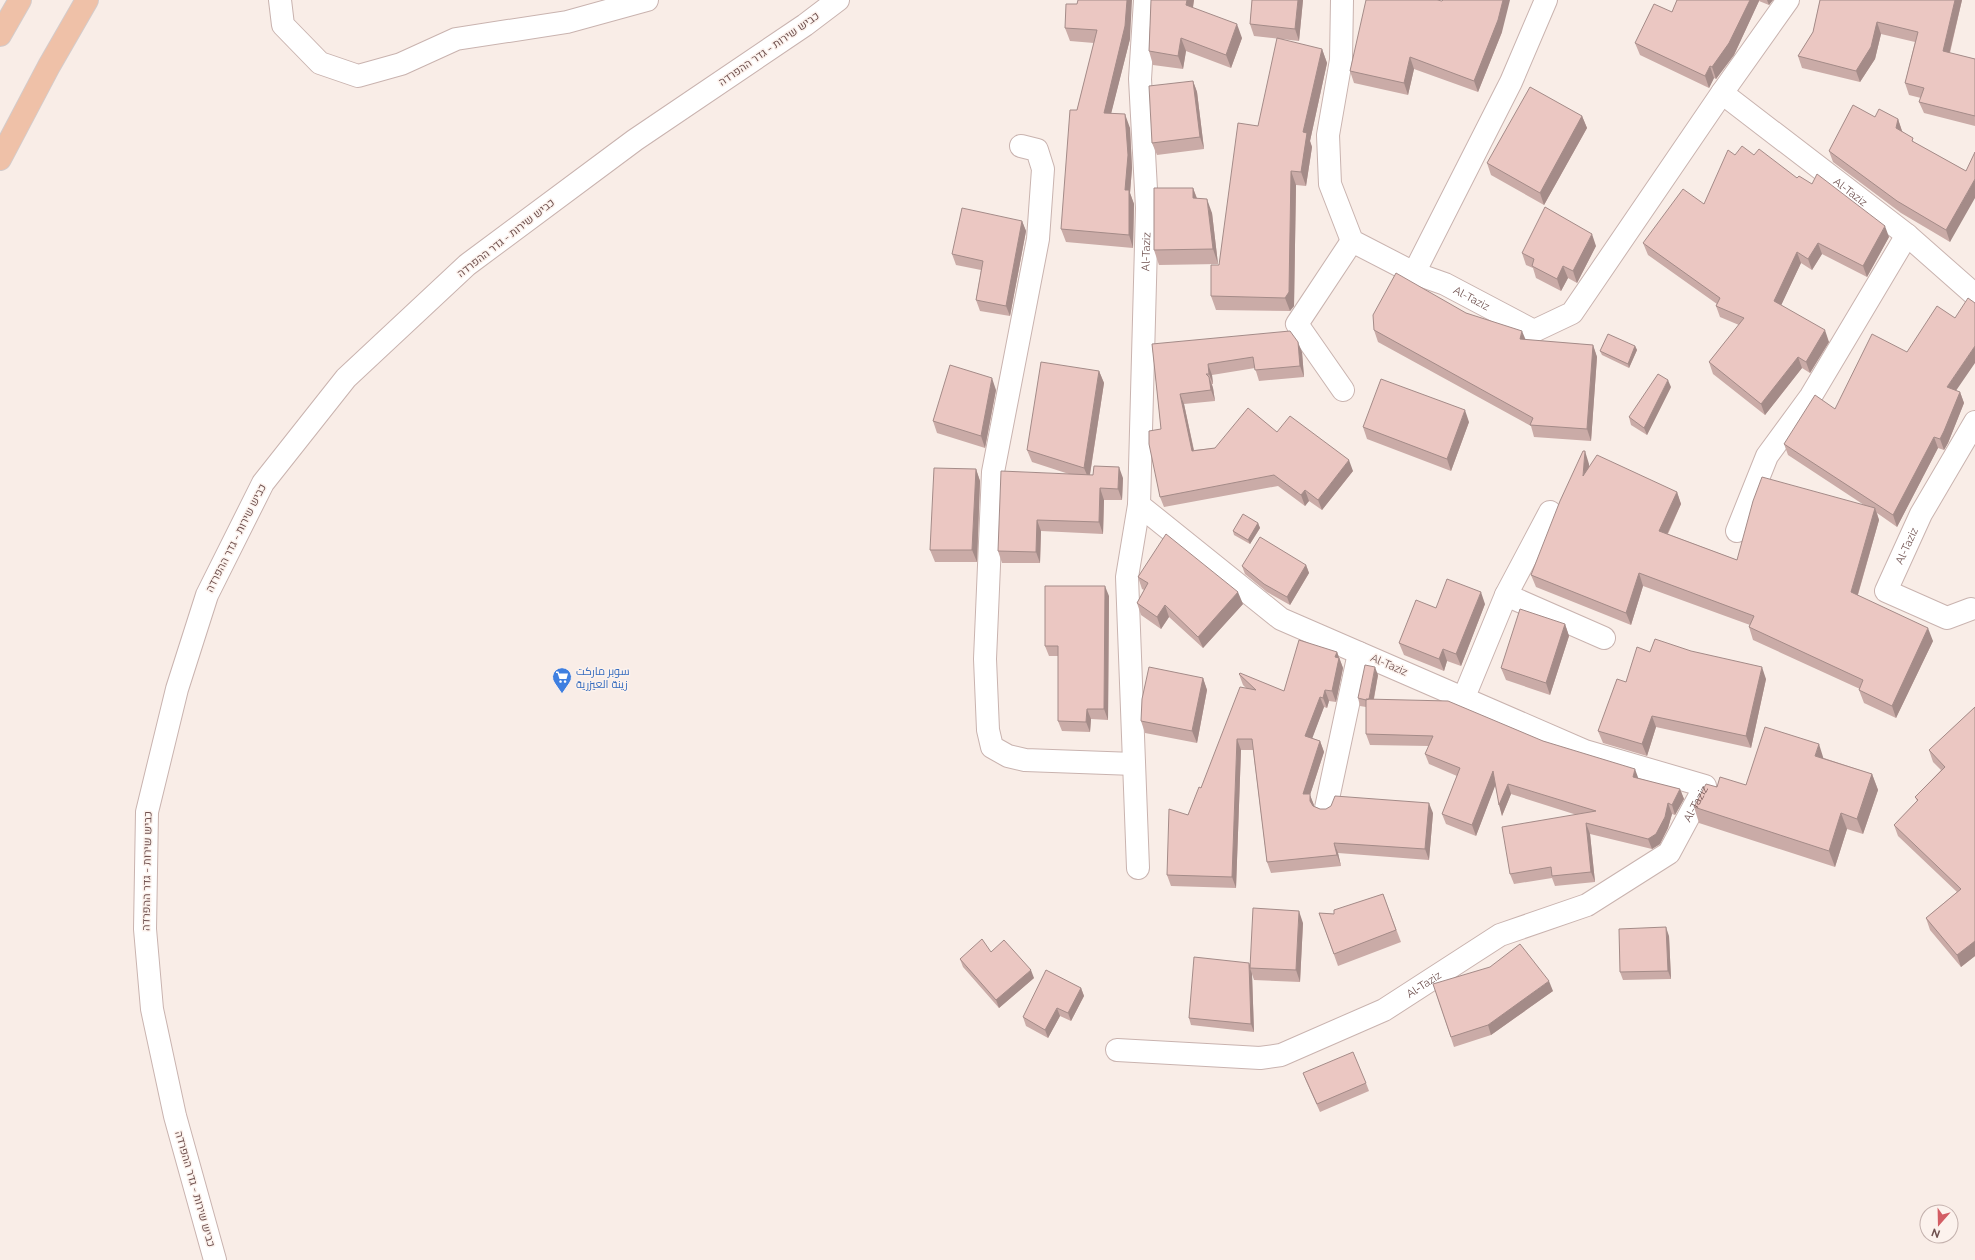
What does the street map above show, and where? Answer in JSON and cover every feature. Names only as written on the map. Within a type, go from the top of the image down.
[{"type":"main road","points":[[0,35],[20,0]]},
{"type":"main road","points":[[0,159],[49,66],[87,2]]},
{"type":"street","points":[[280,0],[283,25],[320,63],[358,76],[401,64],[456,39],[567,22],[647,0]]},
{"type":"street","name":"כביש שירות - גדר ההפרדה","points":[[215,1260],[175,1116],[155,1025],[152,1009],[145,929],[147,812],[177,689],[207,596],[263,483],[346,378],[467,265],[635,140],[805,25],[838,0]]},
{"type":"street","name":"Al-Taziz","points":[[1138,868],[1127,577],[1139,505],[1147,208],[1140,78],[1146,0]]},
{"type":"street","points":[[1342,0],[1341,60],[1328,135],[1330,184],[1352,241],[1297,324],[1344,390]]},
{"type":"street","points":[[1414,273],[1512,82],[1546,0]]},
{"type":"street","name":"Al-Taziz","points":[[1352,241],[1414,273],[1445,284],[1534,331],[1572,314],[1722,93],[1788,0]]},
{"type":"street","name":"Al-Taziz","points":[[1722,93],[1907,235],[1975,295]]},
{"type":"street","points":[[1021,146],[1037,150],[1043,169],[1038,239],[992,472],[985,659],[988,730],[992,747],[1008,756],[1025,760],[1134,764]]},
{"type":"street","points":[[1736,531],[1767,456],[1811,396],[1907,235]]},
{"type":"street","name":"Al-Taziz","points":[[1971,609],[1947,618],[1886,591],[1921,514],[1975,422]]},
{"type":"street","name":"Al-Taziz","points":[[1117,1050],[1260,1058],[1281,1055],[1384,1010],[1500,935],[1587,905],[1669,853],[1705,786],[1585,751],[1464,697],[1281,619],[1139,505]]},
{"type":"street","points":[[1464,697],[1506,594],[1550,512]]},
{"type":"street","points":[[1506,594],[1604,638]]},
{"type":"street","points":[[1326,808],[1359,653]]},
{"type":"building","points":[[1078,0],[1127,0],[1125,26],[1104,113],[1125,114],[1128,155],[1125,190],[1129,190],[1129,235],[1061,229],[1070,110],[1077,110],[1097,30],[1065,28],[1066,4],[1077,4]]},
{"type":"building","points":[[1151,0],[1187,0],[1186,5],[1237,24],[1226,55],[1181,38],[1178,56],[1149,51]]},
{"type":"building","points":[[1252,0],[1298,0],[1295,29],[1250,24]]},
{"type":"building","points":[[1366,0],[1503,0],[1498,20],[1474,81],[1410,57],[1404,83],[1350,71]]},
{"type":"building","points":[[1677,0],[1750,0],[1729,43],[1712,67],[1710,66],[1705,76],[1635,43],[1654,4],[1672,12]]},
{"type":"building","points":[[1820,0],[1955,0],[1943,51],[1975,59],[1975,116],[1919,102],[1924,88],[1905,83],[1918,32],[1877,22],[1871,47],[1856,71],[1798,56],[1813,32]]},
{"type":"building","points":[[1277,38],[1322,49],[1303,132],[1307,133],[1301,172],[1291,171],[1289,292],[1285,298],[1211,296],[1211,265],[1219,265],[1238,123],[1258,126]]},
{"type":"building","points":[[1193,81],[1200,137],[1152,143],[1149,86]]},
{"type":"building","points":[[1530,87],[1582,116],[1540,193],[1487,163]]},
{"type":"building","points":[[1853,105],[1875,117],[1879,109],[1898,119],[1896,128],[1913,138],[1912,141],[1966,171],[1975,152],[1975,179],[1946,230],[1897,201],[1829,151]]},
{"type":"building","points":[[1742,146],[1754,155],[1759,149],[1797,178],[1799,176],[1812,184],[1817,174],[1885,226],[1863,266],[1818,243],[1808,259],[1797,252],[1774,301],[1825,330],[1806,362],[1798,357],[1761,404],[1709,362],[1744,318],[1716,306],[1720,298],[1643,243],[1683,189],[1704,204],[1728,150],[1735,155]]},
{"type":"building","points":[[1154,188],[1193,188],[1193,198],[1207,199],[1213,249],[1154,250]]},
{"type":"building","points":[[1545,207],[1592,234],[1573,271],[1563,266],[1557,279],[1532,266],[1534,259],[1522,253]]},
{"type":"building","points":[[962,208],[1022,221],[1006,306],[976,300],[983,261],[952,254]]},
{"type":"building","points":[[1396,273],[1466,313],[1522,331],[1520,339],[1593,345],[1587,429],[1530,425],[1533,418],[1374,330],[1373,315]]},
{"type":"building","points":[[1968,298],[1975,303],[1975,346],[1947,387],[1960,392],[1940,439],[1934,437],[1893,515],[1784,444],[1815,395],[1835,409],[1872,334],[1907,352],[1937,306],[1955,318]]},
{"type":"building","points":[[1290,331],[1298,342],[1300,366],[1255,370],[1253,357],[1208,364],[1209,374],[1206,374],[1209,377],[1211,390],[1180,394],[1192,451],[1215,448],[1248,408],[1277,432],[1290,416],[1349,460],[1318,500],[1305,490],[1301,495],[1274,475],[1160,497],[1149,444],[1149,431],[1161,429],[1152,344]]},
{"type":"building","points":[[1608,334],[1635,346],[1628,364],[1600,351]]},
{"type":"building","points":[[1041,362],[1099,371],[1084,468],[1027,450]]},
{"type":"building","points":[[950,365],[992,378],[981,436],[933,421]]},
{"type":"building","points":[[1658,374],[1668,380],[1644,428],[1629,417]]},
{"type":"building","points":[[1381,379],[1465,410],[1447,459],[1363,427]]},
{"type":"building","points":[[1583,451],[1585,451],[1583,476],[1597,455],[1677,492],[1659,531],[1737,560],[1753,501],[1762,477],[1875,508],[1851,592],[1928,628],[1892,706],[1859,690],[1863,680],[1749,627],[1754,616],[1639,573],[1626,613],[1531,575],[1560,501]]},
{"type":"building","points":[[1094,466],[1119,467],[1118,489],[1100,488],[1099,522],[1037,520],[1036,552],[998,551],[1001,471],[1093,475]]},
{"type":"building","points":[[934,468],[976,469],[972,550],[930,550]]},
{"type":"building","points":[[1243,514],[1258,523],[1248,540],[1233,531]]},
{"type":"building","points":[[1166,534],[1238,592],[1198,637],[1165,605],[1157,617],[1137,603],[1148,583],[1138,577]]},
{"type":"building","points":[[1260,537],[1306,565],[1287,597],[1264,584],[1242,566]]},
{"type":"building","points":[[1447,579],[1481,592],[1456,654],[1443,649],[1439,659],[1399,643],[1416,600],[1436,608]]},
{"type":"building","points":[[1045,586],[1105,586],[1104,709],[1087,709],[1086,722],[1058,721],[1058,646],[1045,646]]},
{"type":"building","points":[[1520,609],[1565,624],[1546,683],[1501,668]]},
{"type":"building","points":[[1655,639],[1691,651],[1762,667],[1746,736],[1652,716],[1642,744],[1598,731],[1617,679],[1626,682],[1637,647],[1650,652]]},
{"type":"building","points":[[1299,640],[1337,652],[1335,657],[1339,658],[1332,691],[1325,690],[1323,698],[1320,697],[1305,736],[1320,741],[1303,794],[1310,794],[1310,801],[1313,806],[1320,809],[1326,809],[1331,806],[1335,796],[1429,803],[1425,849],[1334,843],[1337,855],[1267,862],[1252,739],[1237,739],[1232,877],[1167,875],[1169,809],[1188,815],[1199,787],[1201,788],[1240,687],[1256,690],[1239,674],[1240,673],[1284,691]]},
{"type":"building","points":[[1365,665],[1375,667],[1369,699],[1366,700],[1358,698]]},
{"type":"building","points":[[1149,667],[1203,678],[1192,731],[1141,721],[1142,699]]},
{"type":"building","points":[[1366,699],[1448,701],[1543,741],[1635,769],[1633,777],[1680,789],[1672,805],[1668,803],[1665,817],[1656,834],[1648,839],[1586,823],[1591,872],[1552,876],[1551,867],[1510,874],[1502,827],[1596,811],[1508,784],[1499,805],[1493,771],[1472,825],[1442,814],[1460,768],[1425,754],[1433,736],[1366,734]]},
{"type":"building","points":[[1975,707],[1975,941],[1957,955],[1926,918],[1961,889],[1894,825],[1918,800],[1915,797],[1945,767],[1929,750]]},
{"type":"building","points":[[1765,727],[1819,744],[1815,756],[1872,774],[1857,819],[1841,813],[1829,851],[1694,807],[1706,784],[1717,787],[1720,777],[1746,785]]},
{"type":"building","points":[[1383,894],[1396,930],[1334,954],[1319,913],[1334,914],[1334,910]]},
{"type":"building","points":[[1253,908],[1299,911],[1296,970],[1250,968]]},
{"type":"building","points":[[1666,927],[1668,971],[1620,972],[1619,929]]},
{"type":"building","points":[[982,939],[991,952],[1004,940],[1031,970],[996,1000],[960,959]]},
{"type":"building","points":[[1520,944],[1549,981],[1488,1025],[1451,1037],[1433,984],[1490,967]]},
{"type":"building","points":[[1194,957],[1249,963],[1251,1024],[1189,1018]]},
{"type":"building","points":[[1046,970],[1081,988],[1068,1013],[1057,1008],[1045,1030],[1023,1017]]},
{"type":"building","points":[[1353,1052],[1366,1083],[1317,1104],[1303,1073]]},
{"type":"place","name":"سوبر ماركت زينة العيزرية","points":[[562,694]]}]
